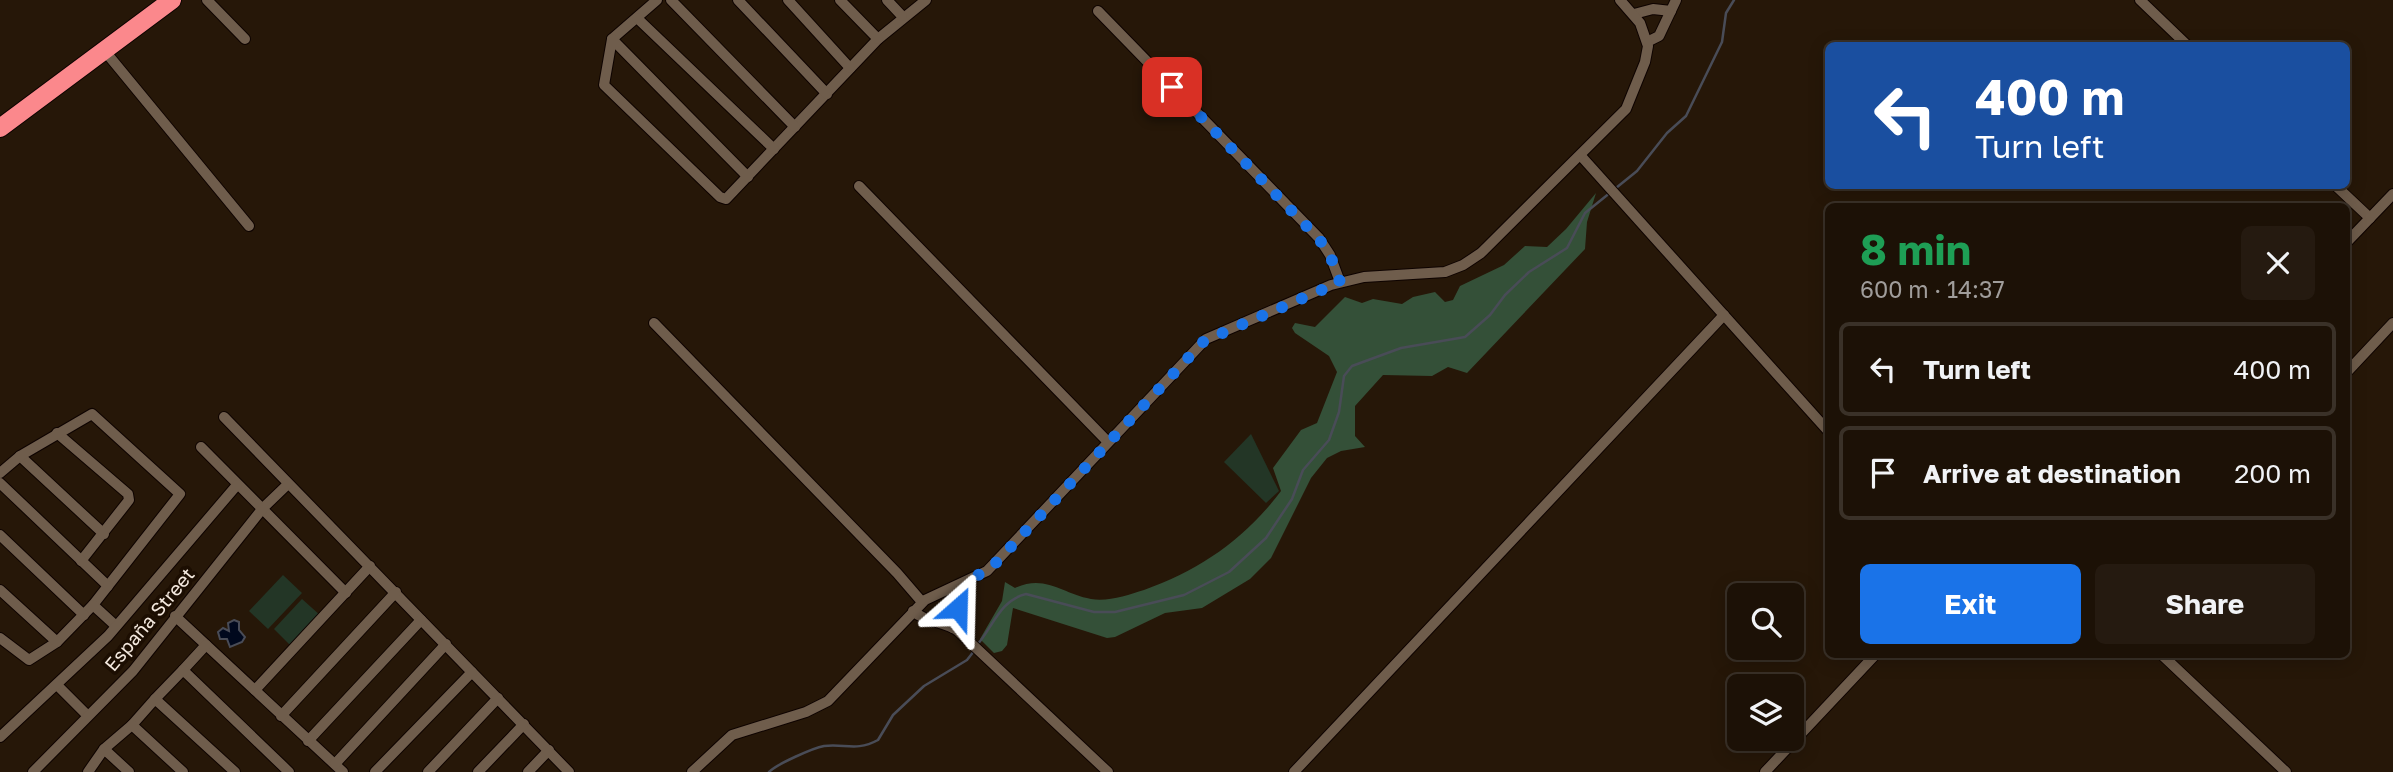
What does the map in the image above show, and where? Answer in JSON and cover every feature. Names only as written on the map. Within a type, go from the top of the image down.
[{"type":"highway","points":[[0,128],[172,0]]},
{"type":"street","points":[[207,0],[245,39]]},
{"type":"street","points":[[657,0],[612,39],[604,85],[720,197],[729,197],[878,39],[902,16],[926,0]]},
{"type":"street","points":[[671,0],[795,127]]},
{"type":"street","points":[[738,0],[827,94]]},
{"type":"street","points":[[788,0],[850,68]]},
{"type":"street","points":[[840,0],[878,39]]},
{"type":"street","points":[[887,0],[902,16]]},
{"type":"street","points":[[692,772],[733,735],[806,712],[832,698],[922,602],[991,568],[1204,341],[1340,282],[1373,276],[1433,274],[1463,265],[1487,247],[1626,109],[1646,57],[1647,42],[1634,14],[1620,0]]},
{"type":"street","points":[[1647,42],[1659,36],[1676,0]]},
{"type":"street","points":[[2140,0],[2184,42]]},
{"type":"street","points":[[1634,14],[1653,9],[1671,11]]},
{"type":"street","points":[[1098,11],[1319,239],[1330,255],[1340,282]]},
{"type":"street","points":[[637,18],[774,149]]},
{"type":"street","points":[[612,39],[748,177]]},
{"type":"street","points":[[104,50],[249,226]]},
{"type":"street","points":[[1581,156],[1825,428]]},
{"type":"street","points":[[859,186],[1108,442]]},
{"type":"street","points":[[2339,189],[2370,218]]},
{"type":"street","points":[[2350,239],[2393,194]]},
{"type":"street","points":[[1294,772],[1724,316]]},
{"type":"street","points":[[654,323],[922,602]]},
{"type":"street","points":[[2350,369],[2393,323]]},
{"type":"street","points":[[0,473],[20,456],[57,433],[88,415],[96,415],[179,491],[179,498],[93,605],[57,642],[29,660],[0,638]]},
{"type":"street","points":[[223,417],[569,772]]},
{"type":"street","points":[[57,433],[128,494],[129,500],[81,561]]},
{"type":"street","points":[[201,447],[345,593]]},
{"type":"street","points":[[20,456],[104,534]]},
{"type":"street","points":[[0,483],[108,586]]},
{"type":"street","name":"España Street","points":[[33,772],[133,671],[263,508],[288,484]]},
{"type":"street","points":[[0,737],[116,626],[237,485]]},
{"type":"street","points":[[0,535],[84,614]]},
{"type":"street","points":[[255,690],[370,566]]},
{"type":"street","points":[[953,628],[966,590],[965,582]]},
{"type":"street","points":[[0,590],[57,642]]},
{"type":"street","points":[[281,716],[396,592]]},
{"type":"street","points":[[93,605],[116,626]]},
{"type":"street","points":[[914,611],[923,618],[953,628],[1108,772]]},
{"type":"street","points":[[175,616],[339,768],[446,644]]},
{"type":"street","points":[[308,741],[421,620]]},
{"type":"street","points":[[88,772],[104,749],[132,725],[206,645]]},
{"type":"street","points":[[1765,772],[1871,658]]},
{"type":"street","points":[[2165,658],[2286,772]]},
{"type":"street","points":[[183,670],[289,772]]},
{"type":"street","points":[[375,772],[472,672]]},
{"type":"street","points":[[57,685],[87,715]]},
{"type":"street","points":[[428,772],[498,698]]},
{"type":"street","points":[[155,699],[235,772]]},
{"type":"street","points":[[478,772],[524,724]]},
{"type":"street","points":[[132,725],[183,772]]},
{"type":"street","points":[[104,749],[129,772]]},
{"type":"street","points":[[528,772],[549,750]]},
{"type":"green space","points":[[1596,193],[1587,222],[1585,249],[1467,373],[1448,367],[1432,376],[1383,375],[1355,406],[1355,436],[1365,447],[1341,451],[1327,458],[1311,478],[1271,558],[1250,579],[1202,608],[1165,613],[1115,637],[1107,638],[1013,608],[1007,645],[1002,651],[994,653],[980,639],[1002,601],[1005,582],[1015,588],[1026,584],[1045,584],[1091,599],[1118,598],[1184,573],[1220,551],[1252,524],[1281,491],[1273,468],[1301,430],[1317,423],[1337,372],[1329,356],[1295,333],[1292,328],[1295,323],[1315,327],[1345,297],[1362,303],[1373,299],[1402,304],[1413,297],[1435,292],[1445,302],[1453,300],[1460,286],[1504,265],[1525,246],[1547,247]]},
{"type":"green space","points":[[1251,434],[1279,491],[1266,503],[1224,462]]},
{"type":"green space","points":[[283,575],[302,593],[268,629],[249,611]]},
{"type":"green space","points":[[302,599],[321,616],[292,647],[274,629]]},
{"type":"water","points":[[234,620],[239,622],[239,630],[245,637],[242,642],[230,647],[227,639],[220,639],[218,632],[223,628],[229,631],[228,623]]},
{"type":"waterway","points":[[977,645],[1003,608],[1017,597],[1026,594],[1094,612],[1115,612],[1184,595],[1229,572],[1266,538],[1292,499],[1303,470],[1329,440],[1339,412],[1344,376],[1352,366],[1401,348],[1465,337],[1490,315],[1505,295],[1529,272],[1567,248],[1585,213],[1637,171],[1667,133],[1686,116],[1722,42],[1726,13],[1734,0]]},
{"type":"waterway","points":[[769,772],[819,747],[863,746],[878,740],[893,715],[924,686],[967,660],[974,651]]},
{"type":"route","points":[[958,608],[966,590],[965,582],[991,568],[1204,341],[1251,318],[1340,282],[1330,255],[1319,239],[1172,87]]}]
